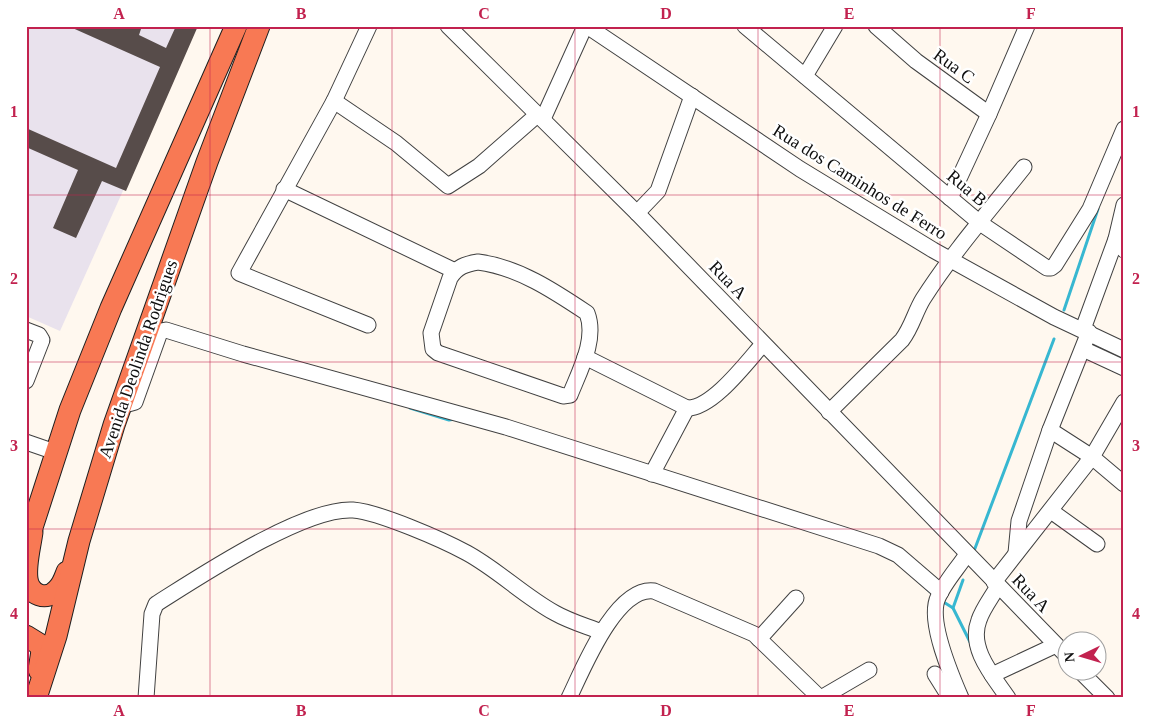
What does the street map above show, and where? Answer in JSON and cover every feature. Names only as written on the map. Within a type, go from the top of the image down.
[{"type":"highway","name":"Avenida Deolinda Rodrigues","points":[[26,546],[55,452],[110,308],[236,26]]},
{"type":"highway","name":"Avenida Deolinda Rodrigues","points":[[35,698],[56,636],[79,541],[118,415],[203,171],[259,26]]},
{"type":"highway","points":[[33,525],[27,581],[34,592],[40,596],[47,596],[58,589],[79,541]]},
{"type":"highway","points":[[26,636],[39,644],[42,651],[35,698]]},
{"type":"street","points":[[368,325],[239,273],[334,101],[369,26]]},
{"type":"street","name":"Rua A","points":[[448,26],[637,213],[1056,645]]},
{"type":"street","points":[[334,101],[396,142],[448,186],[479,166],[540,117],[586,26]]},
{"type":"street","name":"Rua dos Caminhos de Ferro","points":[[586,26],[800,169],[950,260],[1054,317],[1124,350]]},
{"type":"street","name":"Rua B","points":[[745,26],[980,223],[1041,265],[1051,268],[1090,209],[1124,129]]},
{"type":"street","points":[[804,76],[835,26]]},
{"type":"street","name":"Rua C","points":[[876,26],[916,61],[989,114]]},
{"type":"street","points":[[950,198],[1027,26]]},
{"type":"street","points":[[637,213],[658,191],[692,96]]},
{"type":"street","points":[[829,412],[910,330],[923,300],[950,260],[1024,166]]},
{"type":"street","points":[[284,189],[455,271]]},
{"type":"street","points":[[1016,554],[1019,521],[1050,430],[1083,349],[1080,328],[1120,244],[1124,205]]},
{"type":"street","points":[[488,263],[538,282],[588,313],[590,331],[585,357],[570,395],[564,396],[438,354],[433,349],[430,333],[445,288],[455,271],[466,264],[488,263]]},
{"type":"street","points":[[26,330],[39,335],[42,340],[26,381]]},
{"type":"street","points":[[118,415],[135,402],[159,335],[162,331],[166,330],[243,354],[506,428],[879,546],[898,555],[941,592]]},
{"type":"street","points":[[585,357],[687,408],[700,405],[720,391],[763,344]]},
{"type":"street","points":[[1083,349],[1124,368]]},
{"type":"street","points":[[1008,698],[982,656],[976,630],[979,619],[994,581],[1092,457],[1124,402]]},
{"type":"street","points":[[652,474],[687,408]]},
{"type":"street","points":[[1050,430],[1092,457],[1124,484]]},
{"type":"street","points":[[26,442],[55,452]]},
{"type":"street","points":[[146,698],[152,614],[156,604],[258,544],[303,522],[340,512],[354,510],[370,514],[467,553],[553,612],[601,632]]},
{"type":"street","points":[[1051,511],[1097,544]]},
{"type":"street","points":[[961,698],[946,664],[939,637],[936,602],[941,592],[972,559]]},
{"type":"street","points":[[569,698],[601,632],[633,595],[646,590],[654,591],[704,611],[759,639],[820,698],[869,670]]},
{"type":"street","points":[[759,639],[796,598]]},
{"type":"street","points":[[992,675],[1056,645]]},
{"type":"street","points":[[935,674],[950,698]]},
{"type":"street","points":[[1091,682],[1107,698]]},
{"type":"shaded area","points":[[26,26],[197,26],[60,331],[26,316]]},
{"type":"building","points":[[68,26],[142,26],[139,35],[166,48],[176,26],[198,26],[126,191],[102,181],[76,238],[53,228],[78,170],[26,147],[26,128],[116,168],[160,67]]},
{"type":"waterway","points":[[1064,310],[1098,209]]},
{"type":"waterway","points":[[974,551],[1054,339]]},
{"type":"waterway","points":[[410,408],[449,420],[455,419]]},
{"type":"waterway","points":[[917,580],[935,596]]},
{"type":"waterway","points":[[953,608],[963,580]]},
{"type":"waterway","points":[[942,601],[953,608],[970,642]]}]
